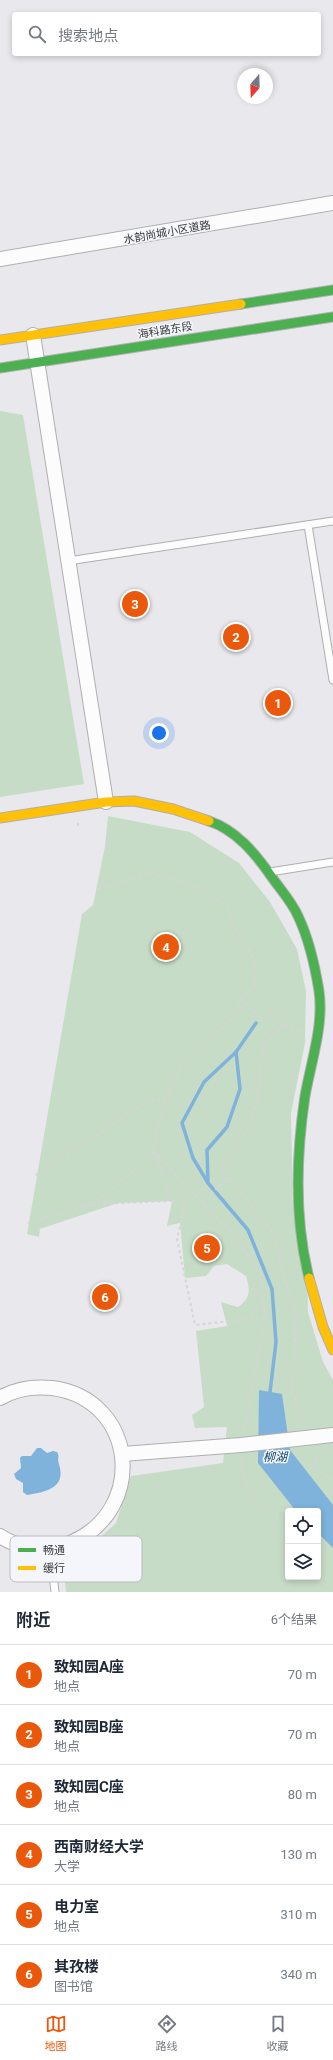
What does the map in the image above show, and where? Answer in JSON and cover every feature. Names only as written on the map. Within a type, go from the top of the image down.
[{"type":"street","name":"水韵尚城小区道路","points":[[0,259],[333,203]]},
{"type":"street","name":"海科路东段","points":[[0,340],[333,290]]},
{"type":"street","name":"海科路东段","points":[[0,368],[333,316]]},
{"type":"street","points":[[34,335],[106,802]]},
{"type":"street","points":[[0,818],[106,802],[141,802],[174,809],[221,825],[254,852],[298,915],[312,957],[323,1012],[316,1038],[299,1144],[297,1187],[302,1237],[312,1288],[326,1335],[333,1350]]},
{"type":"street","points":[[0,1398],[21,1389],[39,1386],[66,1390],[93,1404],[106,1417],[116,1432],[124,1467],[122,1485],[116,1502],[107,1516],[96,1528],[85,1536]]},
{"type":"street","points":[[122,1454],[241,1445],[333,1435]]},
{"type":"street","points":[[0,1536],[10,1541]]},
{"type":"lane","points":[[68,561],[333,521]]},
{"type":"lane","points":[[308,525],[331,658],[333,680]]},
{"type":"lane","points":[[269,872],[333,862]]},
{"type":"lane","points":[[55,1582],[56,1592]]},
{"type":"path","points":[[99,889],[151,873],[201,888],[226,906],[240,936],[256,962],[255,986],[241,1000],[236,1016],[187,1054],[165,1100],[157,1128],[157,1139],[151,1148],[155,1154],[237,1239],[261,1277],[265,1317],[241,1445],[240,1464],[249,1492],[285,1524]]},
{"type":"path","points":[[241,1000],[260,1017],[270,1011],[284,1025],[316,1038]]},
{"type":"path","points":[[284,1025],[264,1046],[258,1093],[250,1127],[233,1150],[222,1169],[274,1234],[283,1275],[296,1317],[295,1355],[291,1392],[312,1438],[317,1470],[333,1481]]},
{"type":"path","points":[[36,1175],[149,1100],[165,1100]]},
{"type":"path","points":[[155,1154],[172,1201]]},
{"type":"path","points":[[93,1204],[155,1154]]},
{"type":"path","points":[[202,1202],[228,1178]]},
{"type":"path","points":[[28,1223],[93,1204],[180,1200],[184,1211],[177,1239],[195,1325],[265,1317]]},
{"type":"green space","points":[[0,411],[23,415],[84,784],[0,797]]},
{"type":"green space","points":[[108,816],[190,832],[239,863],[270,902],[297,949],[306,991],[305,1043],[291,1113],[293,1208],[307,1262],[308,1312],[323,1362],[333,1380],[333,1592],[66,1592],[65,1582],[142,1582],[142,1536],[102,1536],[116,1523],[131,1476],[223,1463],[227,1427],[195,1428],[192,1415],[204,1407],[196,1331],[227,1326],[221,1302],[238,1307],[245,1301],[249,1289],[246,1276],[227,1264],[214,1266],[206,1276],[185,1278],[180,1223],[167,1226],[172,1201],[118,1203],[40,1229],[39,1237],[27,1234],[82,914],[93,905],[105,846]]},
{"type":"water","name":"柳湖","points":[[259,1390],[282,1394],[290,1450],[333,1505],[333,1548],[321,1536],[321,1508],[294,1508],[258,1463]]},
{"type":"water","points":[[37,1448],[41,1448],[47,1453],[53,1451],[57,1452],[61,1472],[60,1479],[52,1488],[27,1495],[23,1492],[23,1483],[16,1479],[14,1474],[21,1468],[20,1458],[22,1456],[31,1456]]},
{"type":"waterway","points":[[256,1023],[236,1052],[204,1082],[182,1123],[193,1158],[208,1183],[248,1230],[272,1289],[276,1342],[270,1392]]},
{"type":"waterway","points":[[208,1182],[207,1150],[227,1127],[240,1089],[236,1052]]},
{"type":"traffic: fast","points":[[241,304],[333,290]]},
{"type":"traffic: fast","points":[[0,368],[333,317]]},
{"type":"traffic: fast","points":[[209,821],[219,825],[236,836],[265,867],[295,911],[302,925],[313,962],[319,991],[320,1017],[305,1096],[298,1164],[301,1233],[309,1278]]},
{"type":"traffic: slow","points":[[0,340],[241,304]]},
{"type":"traffic: slow","points":[[0,818],[106,802],[134,801],[173,809],[209,821]]},
{"type":"traffic: slow","points":[[309,1278],[323,1327],[333,1350]]},
{"type":"place","name":"致知园C座","points":[[135,604]]},
{"type":"place","name":"致知园B座","points":[[236,637]]},
{"type":"place","name":"致知园A座","points":[[278,703]]},
{"type":"place","name":"西南财经大学","points":[[166,947]]},
{"type":"place","name":"电力室","points":[[207,1248]]},
{"type":"place","name":"其孜楼","points":[[105,1297]]}]
